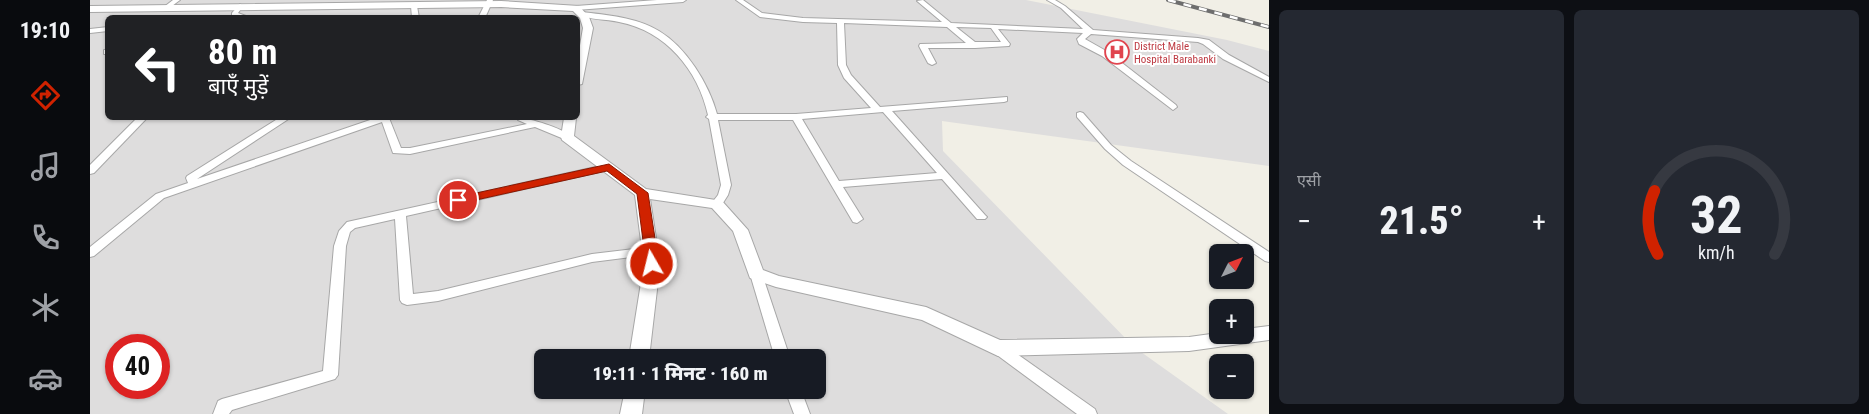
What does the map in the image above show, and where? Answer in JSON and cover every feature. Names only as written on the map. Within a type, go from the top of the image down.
[{"type":"street","points":[[166,8],[177,0]]},
{"type":"street","points":[[579,11],[683,0]]},
{"type":"street","points":[[739,0],[751,10],[762,15],[840,22],[993,26],[1090,31],[1203,41],[1226,57],[1269,80]]},
{"type":"street","points":[[1050,0],[1063,7],[1090,31]]},
{"type":"street","points":[[920,1],[974,46]]},
{"type":"street","points":[[90,9],[166,8],[237,4],[401,3],[414,6],[489,2],[579,11],[634,23],[657,33],[670,42],[681,54],[707,97],[726,185],[723,195],[717,204]]},
{"type":"street","points":[[482,15],[489,2]]},
{"type":"street","points":[[236,15],[234,14],[237,4]]},
{"type":"street","points":[[414,6],[416,15]]},
{"type":"street","points":[[579,11],[588,28],[580,71]]},
{"type":"street","points":[[840,22],[842,65],[847,76],[883,111],[981,217]]},
{"type":"street","points":[[932,63],[923,46],[1006,44],[993,26]]},
{"type":"street","points":[[90,31],[105,29]]},
{"type":"street","points":[[1090,31],[1081,39],[1082,42],[1105,54],[1173,107]]},
{"type":"street","points":[[711,117],[796,118],[1004,99]]},
{"type":"street","points":[[1080,115],[1108,147],[1127,163],[1269,258]]},
{"type":"street","points":[[796,118],[838,184],[857,219]]},
{"type":"street","points":[[90,171],[140,120]]},
{"type":"street","points":[[194,184],[190,178],[282,120]]},
{"type":"street","points":[[90,253],[160,196],[378,120]]},
{"type":"street","points":[[385,120],[397,152],[410,151],[538,124]]},
{"type":"street","points":[[527,120],[567,137],[642,193],[717,204],[740,230],[780,349]]},
{"type":"street","points":[[567,137],[570,120]]},
{"type":"street","points":[[221,414],[224,406],[228,404],[330,375],[340,246],[344,231],[356,222],[609,167]]},
{"type":"street","points":[[838,184],[944,176]]},
{"type":"street","points":[[641,349],[652,264],[642,193]]},
{"type":"street","points":[[400,213],[407,300],[438,296],[592,258],[650,251]]},
{"type":"street","points":[[756,274],[776,281],[926,314],[998,348],[1089,414]]},
{"type":"street","points":[[998,348],[1189,344],[1269,333]]},
{"type":"street","points":[[631,414],[634,399]]},
{"type":"street","points":[[796,399],[802,414]]},
{"type":"shaded area","points":[[90,0],[1026,0],[1227,40],[1269,51],[1269,166],[942,121],[943,151],[1134,347],[1228,414],[90,414]]},
{"type":"building","points":[[1108,48],[1118,48],[1122,50],[1112,51]]},
{"type":"railway","points":[[1168,0],[1269,27]]},
{"type":"place","name":"District Male Hospital Barabanki","points":[[1117,52]]},
{"type":"route","points":[[458,200],[609,167],[642,193],[652,264]]}]
